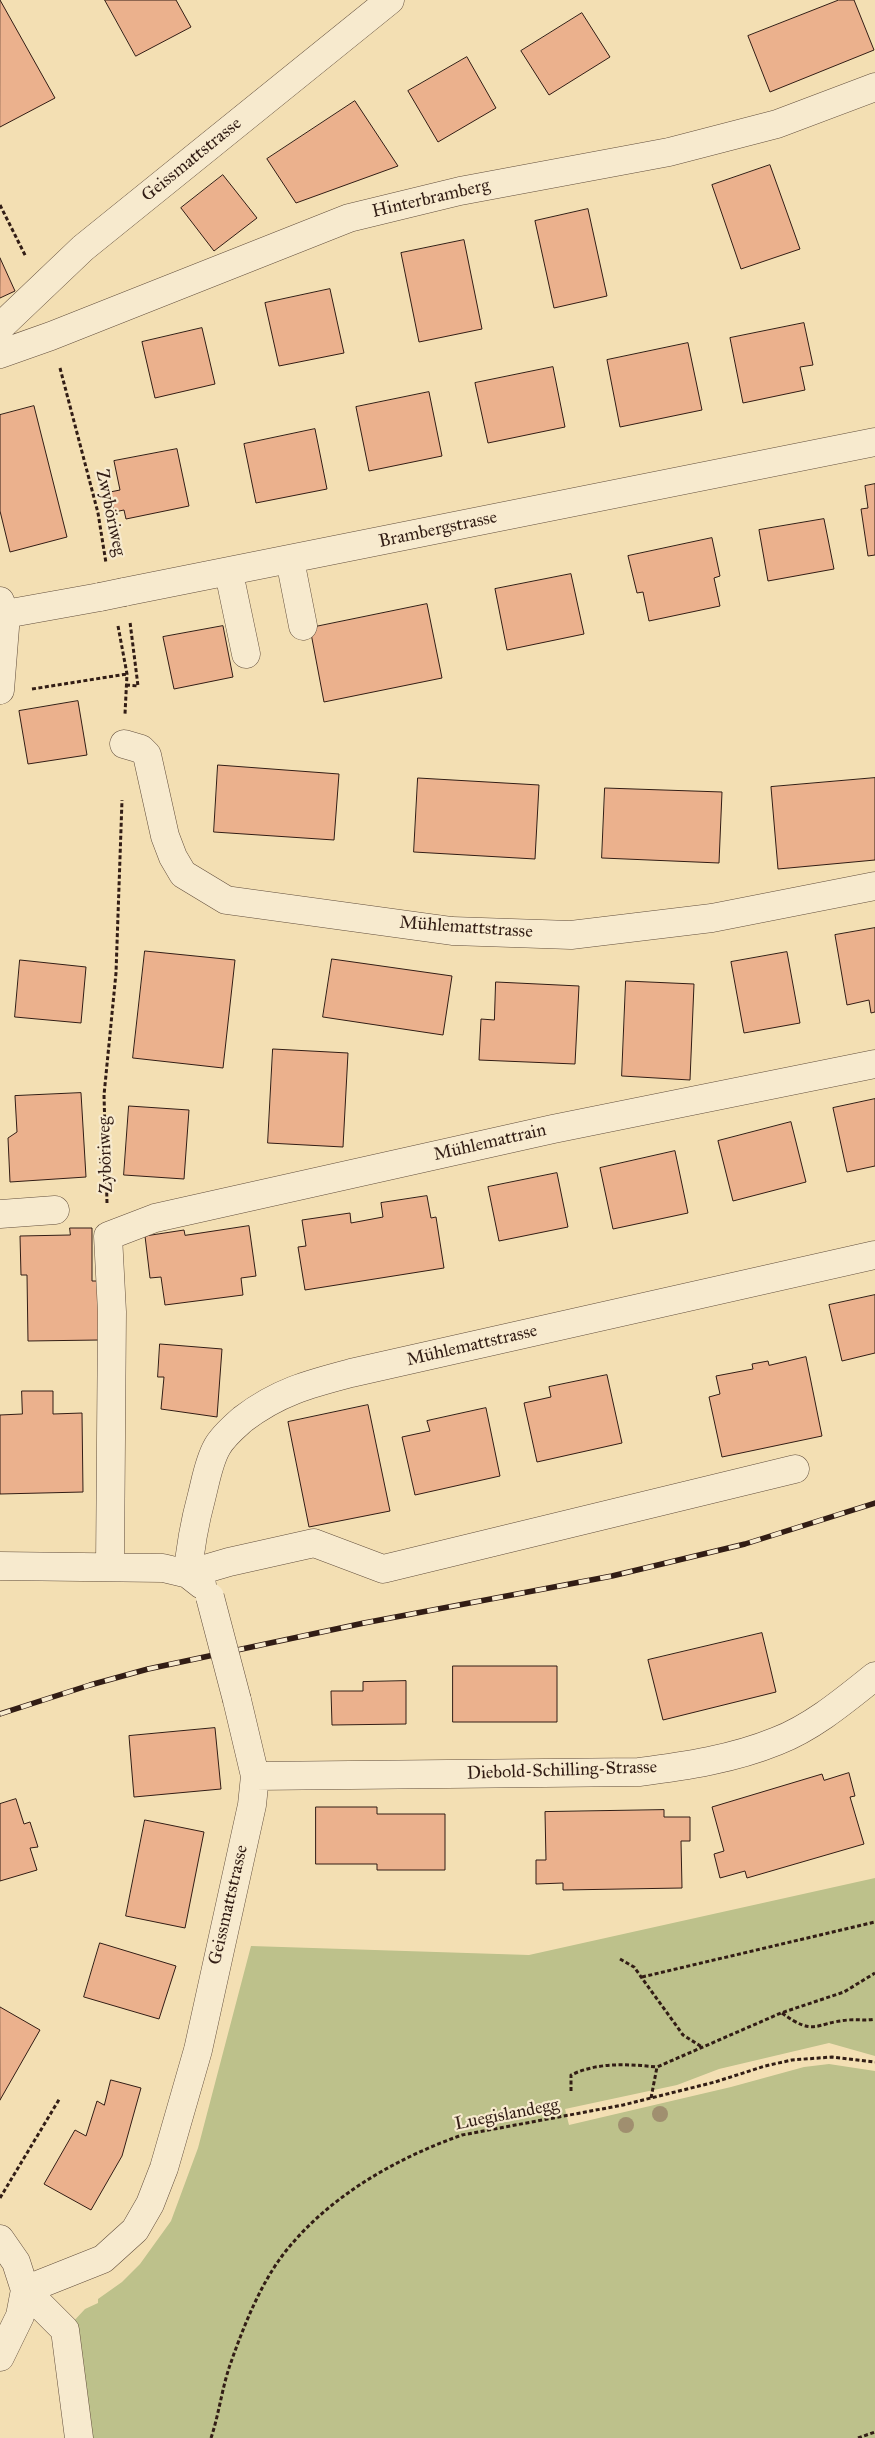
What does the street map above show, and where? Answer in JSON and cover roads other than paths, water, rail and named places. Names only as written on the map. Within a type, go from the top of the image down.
[{"type":"street","name":"Geissmattstrasse","points":[[0,327],[83,248],[390,0]]},
{"type":"street","name":"Hinterbramberg","points":[[0,354],[51,336],[349,218],[460,191],[670,152],[777,124],[875,88]]},
{"type":"street","name":"Brambergstrasse","points":[[2,611],[111,587],[229,573],[875,442]]},
{"type":"street","points":[[290,560],[303,626]]},
{"type":"street","points":[[229,573],[246,654]]},
{"type":"street","points":[[0,690],[2,611]]},
{"type":"street","name":"Mühlemattstrasse","points":[[124,744],[140,749],[146,755],[165,836],[173,857],[183,874],[226,900],[452,931],[572,935],[712,918],[875,886]]},
{"type":"street","name":"Mühlemattrain","points":[[110,1566],[112,1312],[108,1236],[155,1218],[533,1133],[875,1064]]},
{"type":"street","points":[[0,1214],[55,1210]]},
{"type":"street","name":"Mühlemattstrasse","points":[[188,1574],[195,1525],[207,1475],[217,1447],[230,1430],[262,1404],[286,1391],[351,1373],[875,1255]]},
{"type":"street","points":[[0,1566],[163,1568],[188,1574],[229,1562],[314,1544],[383,1569],[795,1469]]},
{"type":"street","name":"Geissmattstrasse","points":[[25,2290],[103,2259],[135,2230],[150,2204],[164,2168],[198,2050],[246,1835],[255,1776],[210,1597],[197,1580],[188,1574]]},
{"type":"street","name":"Diebold-Schilling-Strasse","points":[[255,1776],[639,1772],[702,1764],[778,1741],[834,1709],[875,1676]]},
{"type":"street","points":[[0,2239],[16,2262],[25,2290],[65,2330],[79,2438]]},
{"type":"street","points":[[0,2357],[20,2316],[25,2290]]},
{"type":"railway","points":[[0,1714],[90,1685],[148,1669],[364,1623],[612,1576],[745,1544],[875,1503]]}]
